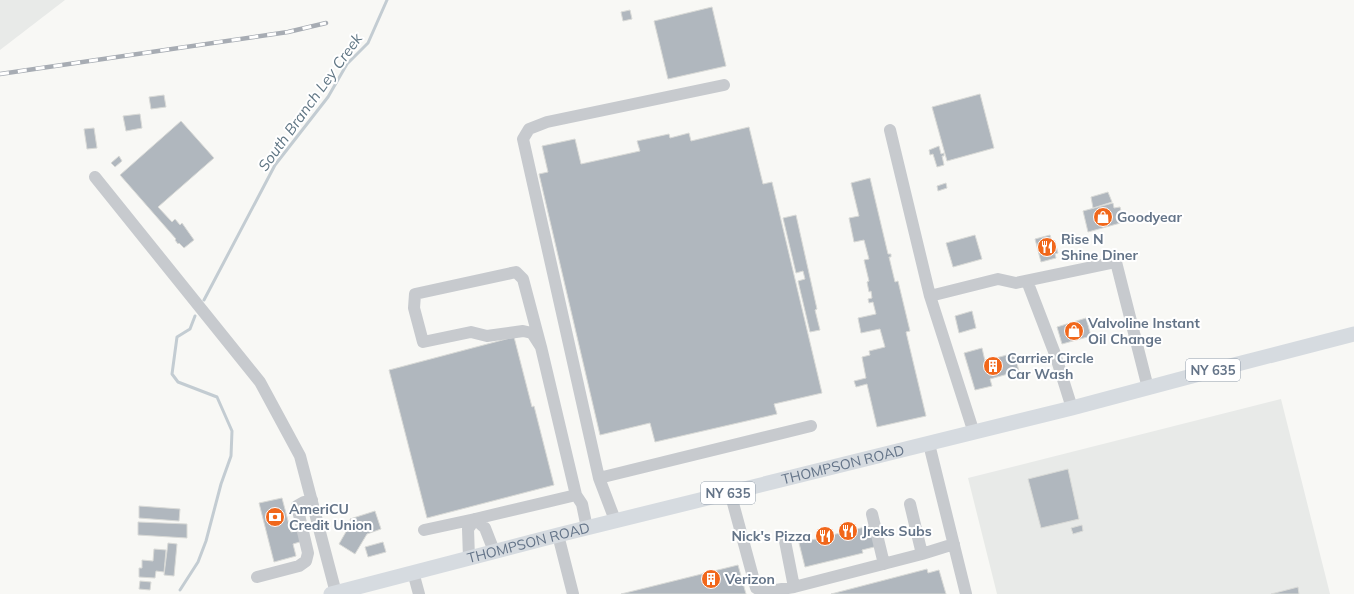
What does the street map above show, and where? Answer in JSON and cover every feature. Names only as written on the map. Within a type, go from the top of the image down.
[{"type":"main road","name":"THOMPSON ROAD","points":[[333,594],[352,591],[413,572],[615,520],[974,433],[1354,334]]},
{"type":"street","points":[[615,520],[599,478],[524,139],[529,129],[547,122],[724,85]]},
{"type":"street","points":[[890,130],[930,296],[974,433]]},
{"type":"street","points":[[95,177],[260,382],[300,456],[312,500],[333,594]]},
{"type":"street","points":[[930,296],[998,279],[1016,283],[1116,262],[1148,388]]},
{"type":"street","points":[[541,347],[532,333],[523,331],[487,336],[471,332],[423,342],[414,308],[415,294],[516,272],[523,279],[541,347],[576,495],[582,504],[587,528]]},
{"type":"street","points":[[1027,281],[1055,354],[1072,408]]},
{"type":"street","points":[[599,478],[811,426]]},
{"type":"street","points":[[929,444],[966,594]]},
{"type":"street","points":[[730,492],[756,588],[764,592],[794,587],[922,554],[954,544]]},
{"type":"street","points":[[424,530],[475,520],[576,495]]},
{"type":"street","points":[[257,577],[299,566],[306,561],[308,553],[297,506],[312,500]]},
{"type":"street","points":[[910,504],[922,554]]},
{"type":"street","points":[[872,514],[884,564]]},
{"type":"street","points":[[475,520],[486,528],[494,551]]},
{"type":"street","points":[[469,558],[468,529],[475,520]]},
{"type":"street","points":[[558,535],[573,594]]},
{"type":"street","points":[[784,536],[794,587]]},
{"type":"street","points":[[413,572],[419,594]]},
{"type":"shaded area","points":[[0,0],[65,0],[0,50]]},
{"type":"shaded area","points":[[1281,399],[1330,594],[997,594],[968,478]]},
{"type":"building","points":[[712,7],[726,66],[668,79],[654,21]]},
{"type":"building","points":[[630,10],[632,19],[623,21],[621,12]]},
{"type":"building","points":[[980,94],[994,148],[947,161],[932,107]]},
{"type":"building","points":[[164,95],[166,107],[151,109],[149,97]]},
{"type":"building","points":[[140,114],[142,128],[126,131],[123,116]]},
{"type":"building","points":[[181,121],[214,158],[158,207],[172,222],[175,219],[180,225],[182,223],[194,240],[184,248],[179,243],[178,244],[175,240],[176,239],[120,175]]},
{"type":"building","points":[[749,127],[763,184],[772,182],[822,393],[774,404],[777,414],[655,442],[650,423],[600,435],[539,174],[548,172],[542,146],[575,139],[581,164],[640,151],[637,141],[669,134],[670,138],[689,133],[691,141]]},
{"type":"building","points":[[94,128],[97,148],[87,149],[84,129]]},
{"type":"building","points":[[939,146],[941,154],[944,153],[944,156],[942,156],[944,165],[937,167],[933,154],[930,155],[929,150]]},
{"type":"building","points":[[119,156],[122,161],[115,167],[111,163]]},
{"type":"building","points":[[870,178],[888,254],[891,254],[891,257],[889,257],[895,282],[898,281],[910,331],[906,332],[926,416],[877,427],[867,384],[856,387],[854,381],[866,378],[862,357],[870,355],[869,351],[885,347],[880,329],[861,333],[858,318],[876,314],[873,302],[869,303],[868,299],[872,298],[867,282],[869,281],[864,260],[869,259],[864,240],[854,242],[849,218],[859,216],[851,183]]},
{"type":"building","points":[[946,183],[947,188],[938,191],[937,186]]},
{"type":"building","points":[[1108,192],[1112,202],[1093,208],[1091,197]]},
{"type":"building","name":"Goodyear","points":[[1113,203],[1114,208],[1120,207],[1124,222],[1088,232],[1083,211]]},
{"type":"building","points":[[796,215],[817,309],[815,310],[820,330],[810,332],[798,281],[805,279],[803,271],[796,273],[783,218]]},
{"type":"building","points":[[975,235],[982,259],[953,267],[946,243]]},
{"type":"building","name":"Rise N Shine Diner","points":[[1050,235],[1052,242],[1055,241],[1058,253],[1055,254],[1056,258],[1041,262],[1035,239]]},
{"type":"building","points":[[972,311],[976,328],[959,333],[955,316]]},
{"type":"building","name":"Valvoline Instant Oil Change","points":[[1086,318],[1091,336],[1062,344],[1057,327]]},
{"type":"building","points":[[514,337],[532,407],[534,406],[554,485],[427,518],[389,370]]},
{"type":"building","name":"Carrier Circle Car Wash","points":[[982,348],[985,361],[1014,353],[1019,371],[990,379],[992,386],[975,390],[964,353]]},
{"type":"building","points":[[1068,469],[1079,519],[1041,528],[1028,479]]},
{"type":"building","name":"AmeriCU Credit Union","points":[[282,498],[291,532],[300,530],[303,541],[293,544],[296,556],[274,562],[259,503]]},
{"type":"building","points":[[139,506],[180,509],[179,521],[139,518]]},
{"type":"building","points":[[375,511],[381,529],[367,534],[355,554],[339,544],[351,523],[350,519]]},
{"type":"building","points":[[138,522],[187,524],[187,538],[138,535]]},
{"type":"building","points":[[873,525],[878,546],[862,550],[863,553],[805,567],[799,543]]},
{"type":"building","points":[[1082,525],[1083,531],[1073,534],[1071,528]]},
{"type":"building","points":[[383,542],[386,552],[368,557],[365,547]]},
{"type":"building","points":[[168,543],[177,544],[174,576],[164,575]]},
{"type":"building","points":[[154,549],[166,550],[164,572],[156,571],[155,578],[139,577],[139,568],[142,568],[142,560],[153,561]]},
{"type":"building","name":"Verizon","points":[[738,565],[746,594],[621,594]]},
{"type":"building","points":[[927,569],[928,573],[939,570],[946,594],[831,594]]},
{"type":"building","points":[[140,581],[151,582],[150,590],[139,589]]},
{"type":"building","points":[[1298,587],[1299,594],[1271,594]]},
{"type":"waterway","name":"South Branch Ley Creek","points":[[204,300],[275,165],[328,97],[347,64],[368,43],[387,0]]},
{"type":"waterway","name":"South Branch Ley Creek","points":[[180,590],[198,562],[206,541],[221,484],[231,456],[232,431],[217,397],[178,382],[172,374],[177,337],[190,329],[195,316]]},
{"type":"railway","points":[[0,74],[288,32],[326,23]]},
{"type":"place","name":"Goodyear","points":[[1103,217]]},
{"type":"place","name":"Rise N Shine Diner","points":[[1047,247]]},
{"type":"place","name":"Valvoline Instant Oil Change","points":[[1074,331]]},
{"type":"place","name":"Carrier Circle Car Wash","points":[[993,366]]},
{"type":"place","name":"AmeriCU Credit Union","points":[[275,517]]},
{"type":"place","name":"Jreks Subs","points":[[848,531]]},
{"type":"place","name":"Nick's Pizza","points":[[825,536]]},
{"type":"place","name":"Verizon","points":[[711,579]]}]
